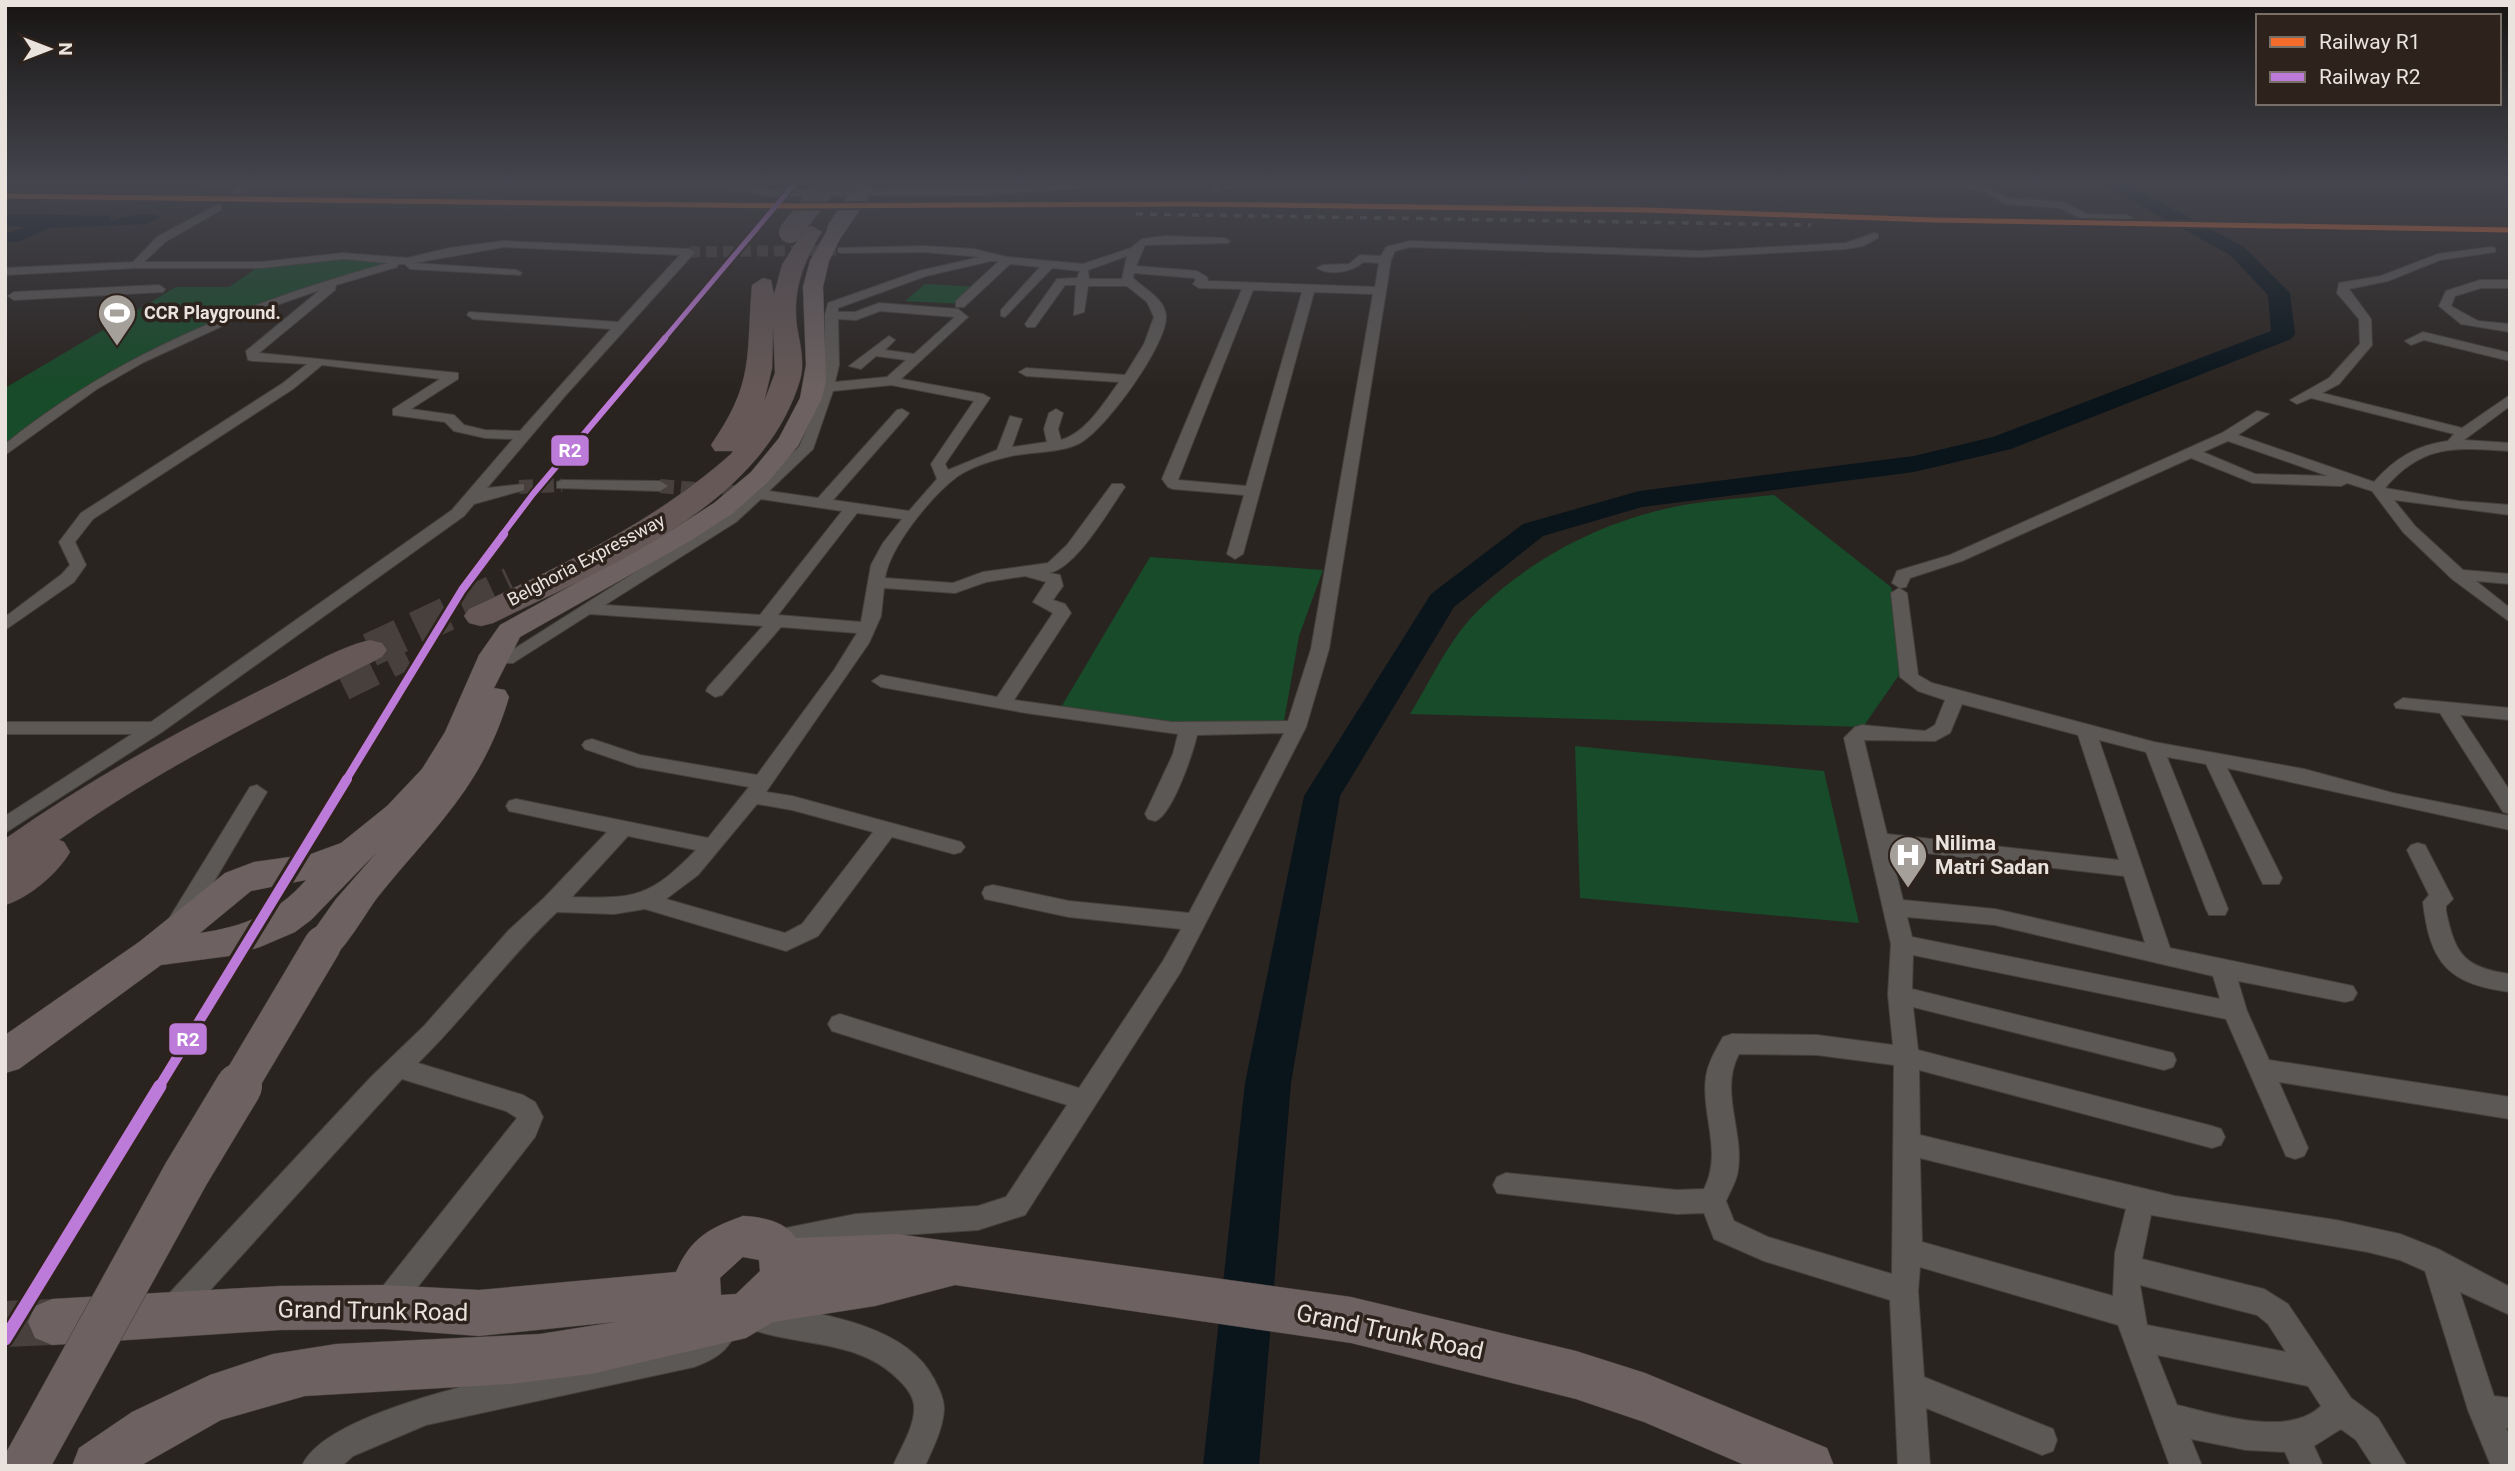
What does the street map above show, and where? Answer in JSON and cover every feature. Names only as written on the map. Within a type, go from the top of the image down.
[{"type":"highway","name":"Belghoria Expressway","points":[[511,584],[643,511],[675,490],[722,449],[748,412],[761,376],[763,285],[768,266],[795,251]]},
{"type":"highway","name":"Belghoria Expressway","points":[[481,616],[602,556],[677,512],[719,482],[752,449],[777,412],[788,376],[785,322],[787,279],[799,251]]},
{"type":"highway","points":[[5,890],[24,844],[190,741],[370,650]]},
{"type":"highway","points":[[24,844],[99,817],[170,772],[342,684]]},
{"type":"main road","points":[[162,943],[205,947],[268,930],[298,911],[355,851],[394,822],[438,774],[495,678],[537,616],[619,572],[713,513],[754,480],[781,452],[800,424],[819,369],[813,301],[818,251]]},
{"type":"main road","points":[[25,1465],[186,1174],[323,944],[355,900],[448,796],[467,769],[482,740],[495,678]]},
{"type":"main road","points":[[5,1058],[162,943],[238,882],[254,875],[314,866],[355,851]]},
{"type":"main road","name":"Grand Trunk Road","points":[[733,1308],[698,1271],[713,1251],[734,1239],[757,1236],[780,1251],[897,1255],[955,1266],[1055,1276],[1351,1320],[1576,1375],[1645,1398],[1809,1466]]},
{"type":"main road","points":[[97,1466],[163,1424],[215,1399],[277,1378],[333,1368],[498,1362],[571,1354],[733,1308],[782,1281],[780,1251]]},
{"type":"main road","name":"Grand Trunk Road","points":[[52,1322],[280,1308],[384,1307],[479,1313],[733,1308],[875,1284],[955,1266]]},
{"type":"street","points":[[136,265],[148,251]]},
{"type":"street","points":[[5,451],[79,394],[122,367],[261,304],[344,278],[452,251]]},
{"type":"street","points":[[24,844],[155,728],[436,528],[469,500],[689,252],[658,251]]},
{"type":"street","points":[[952,251],[1048,265],[1083,278],[1134,251]]},
{"type":"street","points":[[645,901],[672,884],[712,846],[757,790],[841,674],[872,616],[876,582],[884,550],[945,481],[957,470],[1003,453],[1076,440],[1107,410],[1147,352],[1160,316],[1154,302],[1135,289],[1129,275],[1135,251]]},
{"type":"street","points":[[780,1251],[856,1226],[978,1219],[1015,1206],[1172,967],[1296,727],[1320,649],[1385,260],[1391,251]]},
{"type":"street","points":[[1602,251],[1699,254],[1761,251]]},
{"type":"street","points":[[2297,400],[2311,394],[2346,370],[2366,345],[2365,319],[2347,300],[2343,286],[2384,279],[2438,257],[2486,251]]},
{"type":"street","points":[[5,272],[136,265],[261,265],[304,258],[343,256],[407,261]]},
{"type":"street","points":[[495,678],[590,608],[730,519],[806,449],[823,407],[832,365],[832,306],[877,287],[991,258]]},
{"type":"street","points":[[1323,268],[1352,267],[1360,258],[1385,260]]},
{"type":"street","points":[[960,304],[1007,260]]},
{"type":"street","points":[[391,265],[516,273]]},
{"type":"street","points":[[1005,313],[1048,265]]},
{"type":"street","points":[[10,297],[36,280],[41,271]]},
{"type":"street","points":[[1031,324],[1061,282],[1083,278],[1198,275],[1203,278],[1199,284],[1248,288],[1380,291]]},
{"type":"street","points":[[344,278],[252,351],[253,357],[319,361],[453,376],[398,412],[449,418],[460,428],[485,434],[525,435]]},
{"type":"street","points":[[1078,312],[1083,278]]},
{"type":"street","points":[[2510,284],[2480,284],[2450,294],[2445,306],[2450,314],[2463,320],[2510,328]]},
{"type":"street","points":[[1248,288],[1170,479],[1173,484],[1254,491]]},
{"type":"street","points":[[1235,554],[1309,288]]},
{"type":"street","points":[[10,297],[159,289]]},
{"type":"street","points":[[831,315],[860,316],[875,307],[962,314],[958,323],[891,381]]},
{"type":"street","points":[[473,315],[622,326]]},
{"type":"street","points":[[2412,341],[2423,336],[2510,357]]},
{"type":"street","points":[[856,366],[889,340]]},
{"type":"street","points":[[873,352],[918,358]]},
{"type":"street","points":[[5,625],[68,578],[78,565],[67,542],[87,516],[288,386],[319,361]]},
{"type":"street","points":[[1026,372],[1127,379]]},
{"type":"street","points":[[828,387],[891,381],[983,397],[938,464],[945,481]]},
{"type":"street","points":[[2311,394],[2466,433]]},
{"type":"street","points":[[2451,443],[2510,399]]},
{"type":"street","points":[[823,502],[902,413]]},
{"type":"street","points":[[1054,443],[1051,429],[1056,413]]},
{"type":"street","points":[[2262,414],[2227,436],[1956,558],[1903,575],[1899,588],[1909,677],[1925,687],[1955,697],[2087,732],[2510,823]]},
{"type":"street","points":[[1003,453],[1015,419]]},
{"type":"street","points":[[2227,436],[2357,481],[2378,491],[2459,506],[2510,510]]},
{"type":"street","points":[[2378,491],[2388,474],[2417,451],[2451,443],[2510,447]]},
{"type":"street","points":[[2189,452],[2253,478],[2357,481]]},
{"type":"street","points":[[562,485],[660,486]]},
{"type":"street","points":[[876,582],[955,588],[983,577],[1053,567],[1073,548],[1117,486]]},
{"type":"street","points":[[469,500],[495,491],[519,487]]},
{"type":"street","points":[[2378,491],[2409,529],[2458,575],[2510,617]]},
{"type":"street","points":[[759,494],[913,516]]},
{"type":"street","points":[[715,691],[773,619],[853,507]]},
{"type":"street","points":[[1002,703],[1063,610],[1042,602],[1055,586],[1055,579],[1023,572]]},
{"type":"street","points":[[2458,575],[2510,579]]},
{"type":"street","points":[[590,608],[773,619],[866,628]]},
{"type":"street","points":[[881,681],[1002,703],[1176,728],[1296,727]]},
{"type":"street","points":[[1914,1466],[1904,1291],[1908,1251],[1906,1057],[1900,995],[1902,944],[1854,738],[1862,731],[1928,737],[1943,729],[1955,697]]},
{"type":"street","points":[[2403,704],[2510,714]]},
{"type":"street","points":[[2446,708],[2510,807]]},
{"type":"street","points":[[1155,814],[1183,754],[1189,727]]},
{"type":"street","points":[[5,728],[155,728]]},
{"type":"street","points":[[2087,732],[2130,869],[2160,953]]},
{"type":"street","points":[[592,745],[637,761],[757,790],[792,803],[954,847]]},
{"type":"street","points":[[2154,748],[2217,909]]},
{"type":"street","points":[[2213,759],[2271,878]]},
{"type":"street","points":[[162,943],[257,792]]},
{"type":"street","points":[[516,806],[712,846]]},
{"type":"street","points":[[169,1315],[397,1067],[433,1033],[517,936],[552,904],[622,829]]},
{"type":"street","points":[[552,904],[612,905],[645,901],[786,942],[796,940],[810,930],[887,829]]},
{"type":"street","points":[[1877,841],[2130,869]]},
{"type":"street","points":[[2418,850],[2442,899],[2434,902],[2435,917],[2457,965],[2467,973],[2510,983]]},
{"type":"street","points":[[993,893],[1069,909],[1197,922]]},
{"type":"street","points":[[1892,907],[1996,917],[2223,969],[2345,993]]},
{"type":"street","points":[[1902,944],[2235,1011]]},
{"type":"street","points":[[2223,969],[2235,1011],[2295,1148]]},
{"type":"street","points":[[1900,995],[2164,1060]]},
{"type":"street","points":[[840,1024],[1085,1100]]},
{"type":"street","points":[[1904,1291],[1764,1248],[1724,1230],[1712,1201],[1725,1172],[1717,1097],[1720,1060],[1732,1044],[1817,1045],[1906,1057],[2212,1137]]},
{"type":"street","points":[[384,1307],[526,1129],[530,1117],[526,1110],[514,1103],[397,1067]]},
{"type":"street","points":[[2260,1069],[2510,1108]]},
{"type":"street","points":[[1905,1143],[2189,1212],[2361,1237],[2404,1248],[2491,1296],[2510,1301]]},
{"type":"street","points":[[1506,1185],[1677,1202],[1712,1201]]},
{"type":"street","points":[[2143,1201],[2134,1222],[2126,1288],[2135,1326],[2186,1466]]},
{"type":"street","points":[[1908,1251],[2135,1326],[2316,1373]]},
{"type":"street","points":[[2437,1264],[2497,1411],[2507,1466]]},
{"type":"street","points":[[2128,1269],[2264,1303],[2278,1314],[2340,1409],[2367,1429],[2391,1466]]},
{"type":"street","points":[[318,1466],[342,1446],[425,1410],[694,1353],[713,1344],[733,1308],[841,1333],[876,1346],[912,1368],[929,1400],[923,1432],[909,1466]]},
{"type":"street","points":[[1909,1386],[2042,1440]]},
{"type":"street","points":[[2168,1419],[2249,1435],[2293,1436],[2318,1429],[2340,1409]]},
{"type":"street","points":[[2293,1436],[2307,1466]]},
{"type":"green space","name":"CCR Playground.","points":[[304,258],[407,261],[323,283],[122,367],[5,451],[5,388],[176,287],[229,287],[261,265]]},
{"type":"green space","points":[[925,284],[979,287],[963,304],[905,301]]},
{"type":"green space","points":[[1774,495],[1891,587],[1904,623],[1899,675],[1863,727],[1410,714],[1445,653],[1470,619],[1516,578],[1541,561],[1596,532],[1654,511],[1695,503]]},
{"type":"green space","points":[[1150,557],[1323,570],[1299,636],[1284,721],[1176,725],[1060,709]]},
{"type":"green space","points":[[1575,746],[1824,771],[1859,923],[1580,898]]},
{"type":"waterway","points":[[1231,1466],[1268,1083],[1322,796],[1442,601],[1533,530],[1639,499],[1914,464],[2002,443],[2283,334],[2279,293],[2236,251]]},
{"type":"tunnel","points":[[689,252],[793,251]]},
{"type":"tunnel","points":[[519,487],[562,485]]},
{"type":"tunnel","points":[[660,486],[754,494]]},
{"type":"tunnel","points":[[370,650],[511,584]]},
{"type":"tunnel","points":[[342,684],[405,653]]},
{"type":"tunnel","points":[[5,1324],[52,1322]]},
{"type":"rail line","name":"R2","points":[[5,1339],[462,590],[533,494],[738,251]]},
{"type":"place","name":"CCR Playground.","points":[[117,347]]},
{"type":"place","name":"Nilima Matri Sadan","points":[[1908,889]]}]
